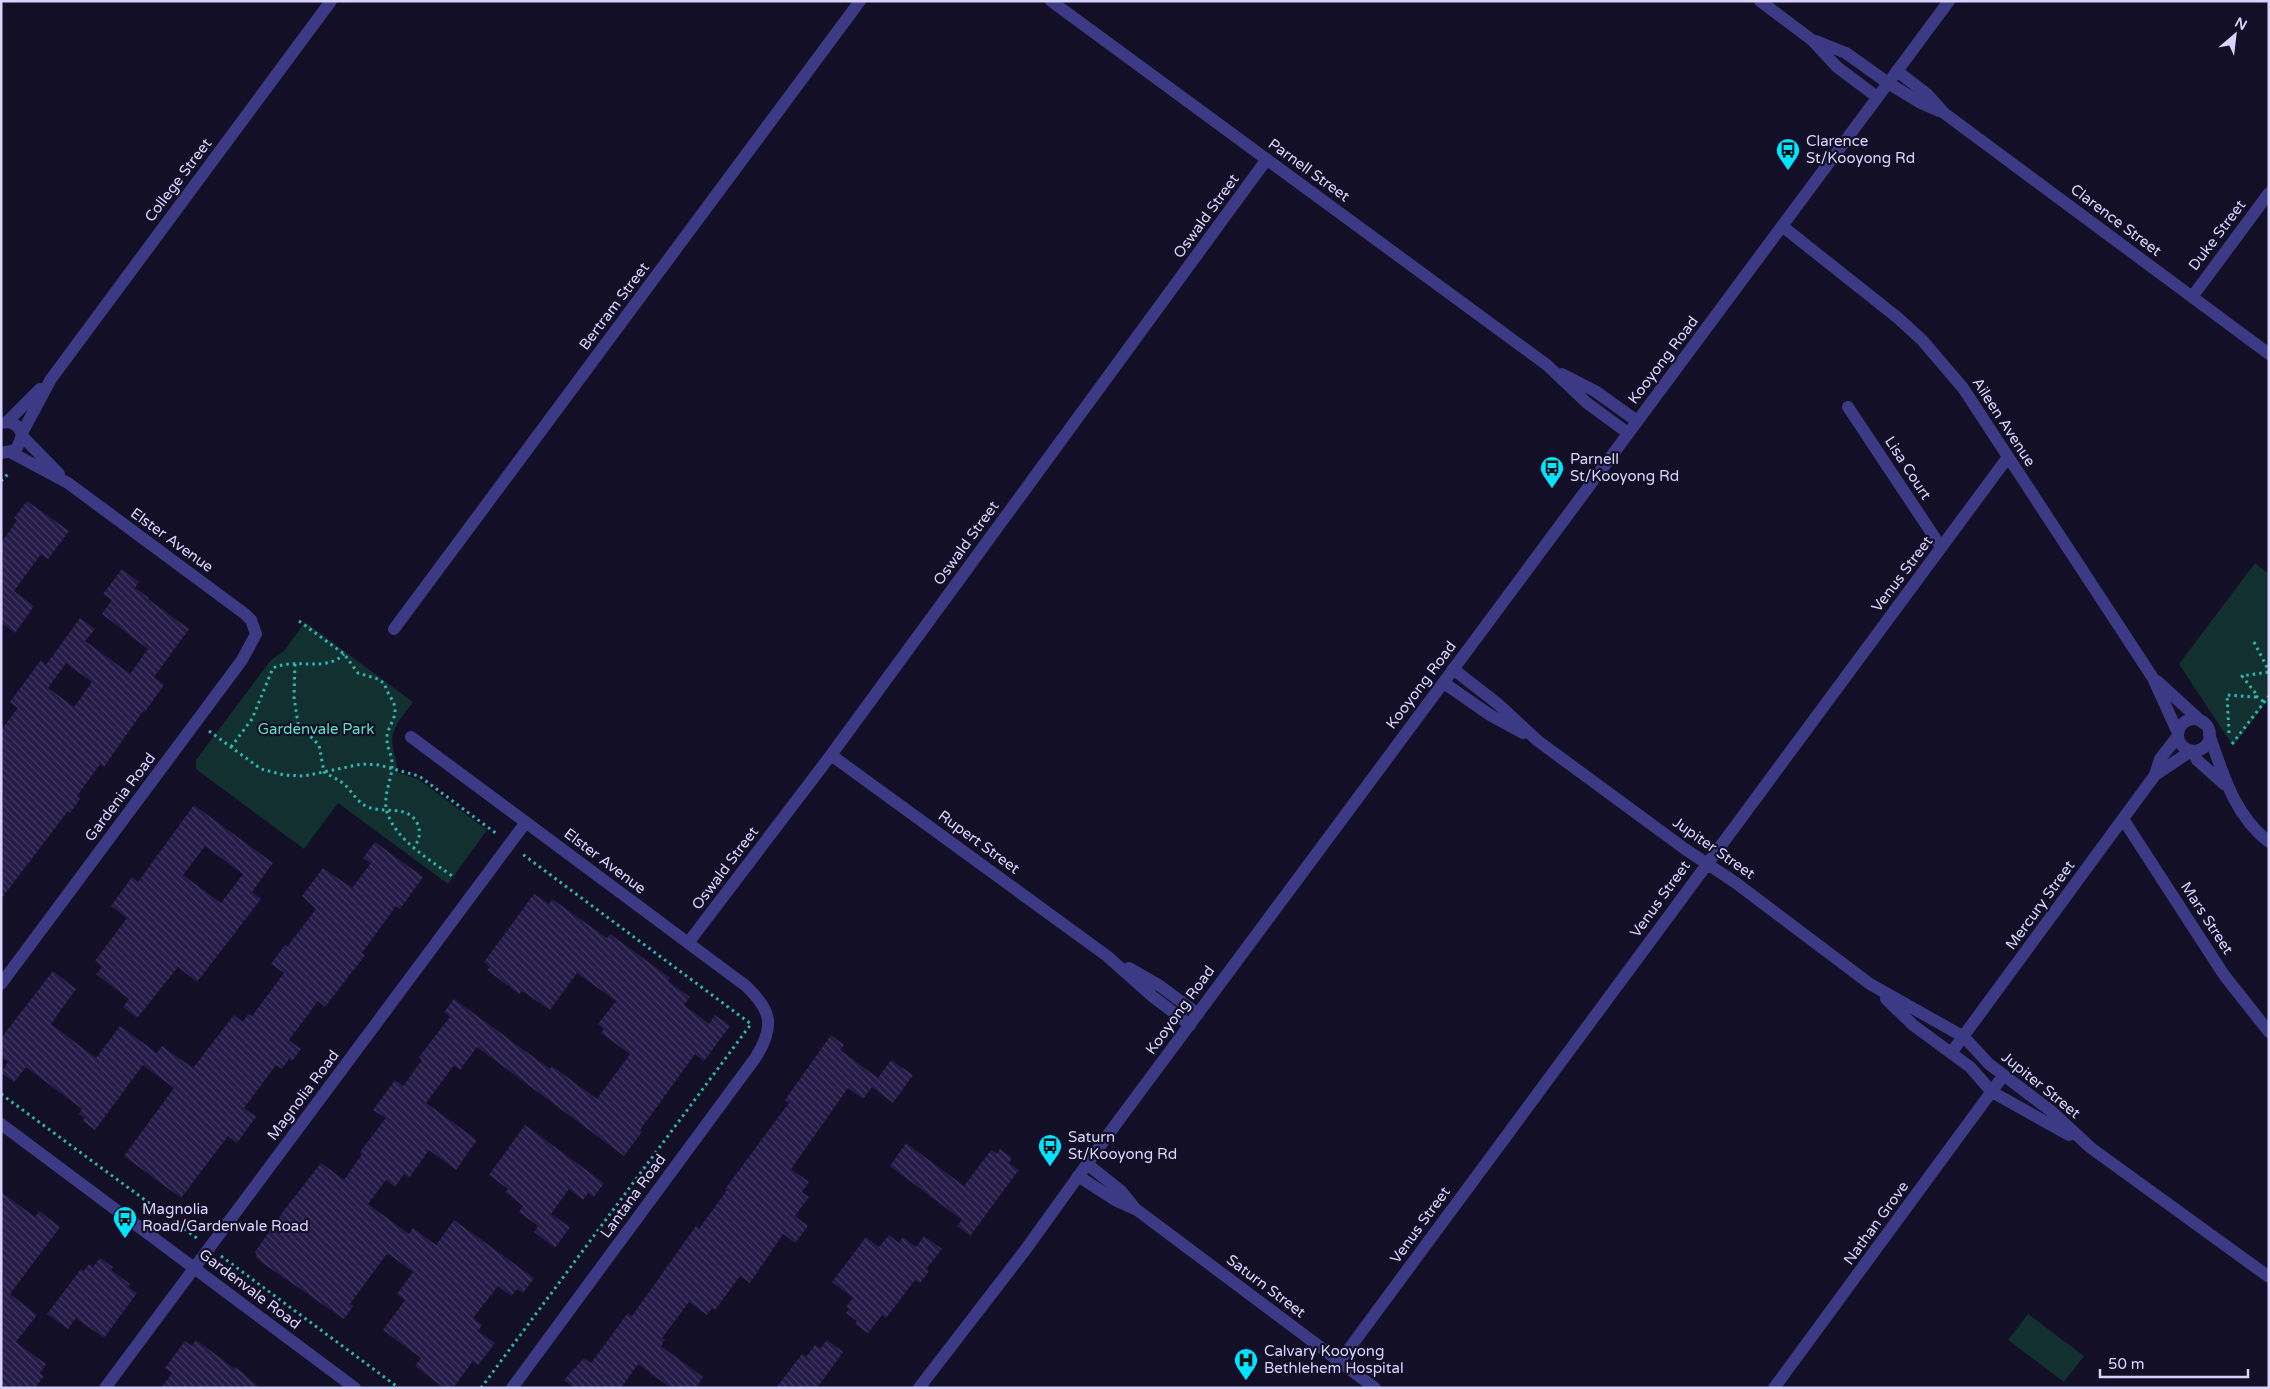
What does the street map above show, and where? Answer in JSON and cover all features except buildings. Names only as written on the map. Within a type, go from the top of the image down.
[{"type":"street","name":"College Street","points":[[5,454],[20,446],[22,435],[51,379],[331,1]]},
{"type":"street","name":"Bertram Street","points":[[394,629],[860,1]]},
{"type":"street","name":"Parnell Street","points":[[1051,1],[1547,365],[1587,402],[1628,433]]},
{"type":"street","name":"Clarence Street","points":[[1760,1],[1812,40],[1837,67],[1878,97]]},
{"type":"street","name":"Kooyong Road","points":[[919,1388],[1026,1249],[1078,1176],[1949,1]]},
{"type":"street","name":"Clarence Street","points":[[1812,40],[1846,53],[1888,83],[1921,103],[1944,113]]},
{"type":"street","name":"Clarence Street","points":[[1897,70],[1927,94],[1944,113],[2269,354]]},
{"type":"street","name":"Oswald Street","points":[[688,943],[831,755],[1267,159]]},
{"type":"street","name":"Duke Street","points":[[2192,297],[2269,193]]},
{"type":"street","name":"Aileen Avenue","points":[[1782,226],[1898,318],[1922,340],[1963,388],[2153,678],[2178,734]]},
{"type":"street","name":"Parnell Street","points":[[1547,365],[1595,391],[1637,422]]},
{"type":"street","name":"College Street","points":[[4,421],[51,379]]},
{"type":"street","name":"Lisa Court","points":[[1848,406],[1941,548]]},
{"type":"street","name":"Elster Avenue","points":[[4,421],[16,425],[22,435],[68,483],[246,614],[255,627]]},
{"type":"street","name":"Elster Avenue","points":[[5,454],[68,483]]},
{"type":"street","name":"Venus Street","points":[[1340,1361],[2008,457]]},
{"type":"street","name":"Gardenia Road","points":[[1,984],[242,660],[254,642],[255,627]]},
{"type":"street","name":"Jupiter Street","points":[[1453,669],[1498,704],[1538,740],[1870,984],[1913,1025],[1970,1068],[1992,1092],[2091,1148],[2269,1277]]},
{"type":"street","name":"Aileen Avenue","points":[[2153,678],[2206,728],[2226,786],[2254,830],[2269,842]]},
{"type":"street","name":"Jupiter Street","points":[[1444,683],[1490,716],[1538,740]]},
{"type":"street","points":[[2193,720],[2206,728],[2205,746],[2192,751],[2182,746],[2178,734],[2183,724],[2193,720]]},
{"type":"street","name":"Mercury Street","points":[[1951,1053],[2155,775],[2160,759],[2178,734]]},
{"type":"street","name":"Elster Avenue","points":[[411,737],[759,998],[769,1019]]},
{"type":"street","name":"Aileen Avenue","points":[[2192,751],[2198,760],[2226,786]]},
{"type":"street","name":"Mercury Street","points":[[2155,775],[2192,751]]},
{"type":"street","name":"Rupert Street","points":[[831,755],[1107,956],[1152,996],[1190,1025]]},
{"type":"street","name":"Mars Street","points":[[2123,818],[2224,975],[2269,1032]]},
{"type":"street","name":"Magnolia Road","points":[[105,1388],[526,822]]},
{"type":"street","name":"Rupert Street","points":[[1107,956],[1160,986],[1198,1014]]},
{"type":"street","name":"Jupiter Street","points":[[1870,984],[1964,1037],[2003,1076],[2051,1111],[2091,1148]]},
{"type":"street","name":"Lantana Road","points":[[512,1388],[756,1057],[768,1036],[769,1019]]},
{"type":"street","name":"Nathan Grove","points":[[1774,1388],[2003,1076]]},
{"type":"street","name":"Gardenvale Road","points":[[2,1126],[355,1388]]},
{"type":"street","name":"Saturn Street","points":[[1087,1164],[1121,1191],[1137,1210]]},
{"type":"street","name":"Saturn Street","points":[[1078,1176],[1115,1200],[1137,1210],[1375,1388]]},
{"type":"path","points":[[1,481],[8,474]]},
{"type":"path","points":[[299,621],[344,654],[358,673],[378,679],[385,684],[386,693],[394,702],[395,712],[388,730],[387,740],[392,768],[387,793],[387,811],[404,838],[454,878]]},
{"type":"path","points":[[2254,642],[2269,671],[2242,676],[2256,696],[2264,702]]},
{"type":"path","points":[[232,747],[252,719],[274,668],[283,664],[326,664],[337,661],[344,654]]},
{"type":"path","points":[[295,664],[294,697],[298,724],[319,744],[324,772],[343,783],[355,798],[365,806],[407,813],[415,820],[419,830],[419,840],[414,847]]},
{"type":"path","points":[[2230,733],[2227,695],[2256,696]]},
{"type":"path","points":[[2232,744],[2269,696]]},
{"type":"path","points":[[209,731],[260,769],[284,776],[304,776],[362,764],[392,768],[419,776],[500,836]]},
{"type":"path","points":[[481,1388],[750,1024],[521,852]]},
{"type":"green space","points":[[2255,563],[2269,574],[2269,699],[2233,746],[2179,664]]},
{"type":"green space","name":"Gardenvale Park","points":[[305,622],[413,702],[398,723],[393,735],[396,772],[418,779],[487,830],[448,884],[338,803],[304,849],[196,769],[196,760],[271,660],[284,651]]},
{"type":"green space","points":[[2028,1314],[2084,1356],[2064,1382],[2008,1340]]},
{"type":"place","name":"Clarence St/Kooyong Rd","points":[[1788,171]]},
{"type":"place","name":"Parnell St/Kooyong Rd","points":[[1552,489]]},
{"type":"place","name":"Saturn St/Kooyong Rd","points":[[1050,1167]]},
{"type":"place","name":"Magnolia Road/Gardenvale Road","points":[[125,1239]]},
{"type":"place","name":"Calvary Kooyong Bethlehem Hospital","points":[[1246,1381]]}]
